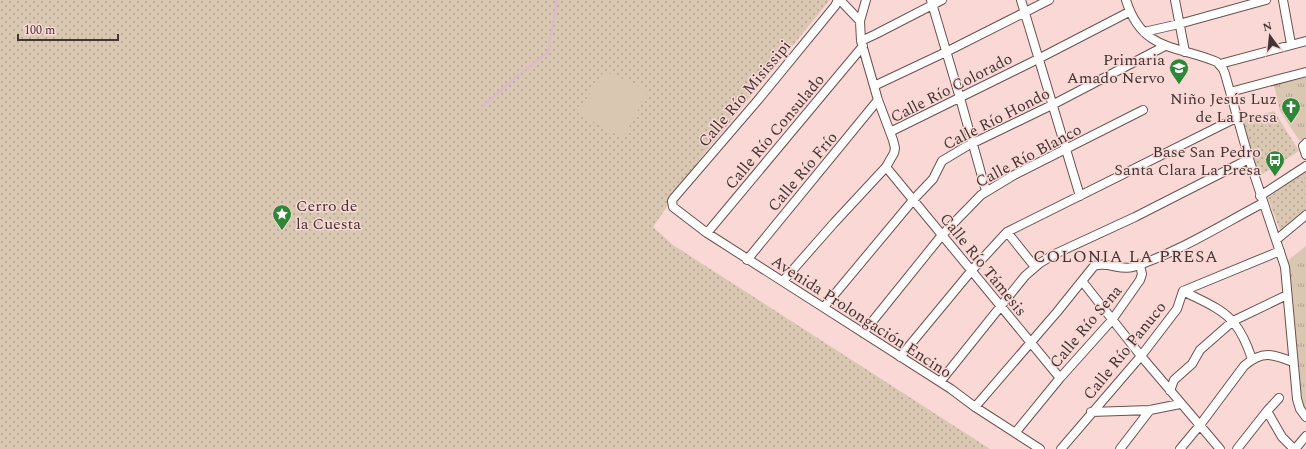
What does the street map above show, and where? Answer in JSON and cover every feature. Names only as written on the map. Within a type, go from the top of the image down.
[{"type":"street","name":"Calle Río Misissipi","points":[[672,204],[673,199],[758,100],[839,0],[860,21]]},
{"type":"street","points":[[866,0],[860,21],[862,43],[878,100],[890,132]]},
{"type":"street","name":"Calle Río Consulado","points":[[707,234],[862,43],[932,2],[942,0]]},
{"type":"street","points":[[1021,0],[1080,196]]},
{"type":"street","points":[[874,86],[1025,13],[1048,0]]},
{"type":"street","points":[[1126,0],[1130,12],[1144,32],[1154,41],[1216,63],[1225,74],[1249,159],[1285,268],[1298,404],[1306,417]]},
{"type":"street","points":[[1175,0],[1185,52]]},
{"type":"street","points":[[1144,32],[1266,0]]},
{"type":"street","points":[[1283,0],[1291,44]]},
{"type":"street","points":[[932,2],[986,191]]},
{"type":"street","name":"Calle Río Colorado","points":[[783,281],[886,167],[895,150],[890,132],[1130,12]]},
{"type":"street","points":[[1216,63],[1306,41]]},
{"type":"street","name":"Calle Río Hondo","points":[[824,307],[914,199],[933,179],[942,161],[972,144],[1052,105],[1165,46]]},
{"type":"street","points":[[1230,92],[1306,72]]},
{"type":"street","name":"Calle Río Frío","points":[[747,260],[878,100]]},
{"type":"street","name":"Calle Río Blanco","points":[[863,333],[942,235],[976,198],[1014,175],[1143,110]]},
{"type":"street","points":[[900,357],[972,270],[1006,232],[1238,117]]},
{"type":"street","points":[[1306,143],[1303,146],[1306,155]]},
{"type":"street","points":[[940,382],[1025,276],[1034,267],[1055,254],[1135,217],[1249,159]]},
{"type":"street","points":[[975,407],[1097,265],[1128,269],[1176,249],[1262,200],[1306,166]]},
{"type":"street","name":"Calle Río Támesis","points":[[886,167],[914,199],[1060,378]]},
{"type":"street","name":"Avenida Prolongación Encino","points":[[672,204],[675,209],[707,234],[824,307],[1040,449]]},
{"type":"street","points":[[1276,240],[1306,215]]},
{"type":"street","points":[[1006,232],[1034,267]]},
{"type":"street","name":"Calle Río Panuco","points":[[1061,449],[1091,412],[1141,356],[1177,309],[1183,291],[1280,251]]},
{"type":"street","name":"Calle Río Sena","points":[[1015,433],[1060,378],[1112,320],[1140,280],[1142,274],[1140,265]]},
{"type":"street","points":[[1082,281],[1180,404],[1220,449]]},
{"type":"street","points":[[1183,291],[1217,309],[1233,322],[1246,341],[1252,359]]},
{"type":"street","points":[[1170,391],[1174,380],[1192,364],[1200,350],[1233,322],[1288,295]]},
{"type":"street","points":[[1180,449],[1200,426],[1244,366],[1252,359],[1273,354],[1294,362]]},
{"type":"street","points":[[1237,449],[1279,398]]},
{"type":"street","points":[[1091,412],[1150,410],[1180,404]]},
{"type":"street","points":[[1120,449],[1150,410]]},
{"type":"street","points":[[1267,411],[1282,437],[1294,449],[1306,436]]},
{"type":"green space","points":[[0,0],[830,0],[699,160],[653,227],[673,245],[990,449],[0,449]]},
{"type":"green space","points":[[604,71],[649,90],[623,138],[578,113]]},
{"type":"green space","points":[[1306,77],[1306,139],[1299,140],[1280,111],[1274,85]]},
{"type":"green space","points":[[1274,111],[1299,151],[1258,177],[1241,121]]},
{"type":"green space","points":[[1306,169],[1306,212],[1281,233],[1268,198]]},
{"type":"green space","points":[[1306,246],[1306,412],[1303,408],[1287,261]]},
{"type":"waterway","points":[[482,107],[517,76],[548,52],[557,0]]},
{"type":"place","name":"Primaria Amado Nervo","points":[[1179,85]]},
{"type":"place","name":"Niño Jesús Luz de La Presa","points":[[1291,124]]},
{"type":"place","name":"Base San Pedro Santa Clara La Presa","points":[[1275,177]]},
{"type":"place","name":"Cerro de la Cuesta","points":[[282,231]]},
{"type":"district","name":"COLONIA LA PRESA","points":[[1126,256]]}]
